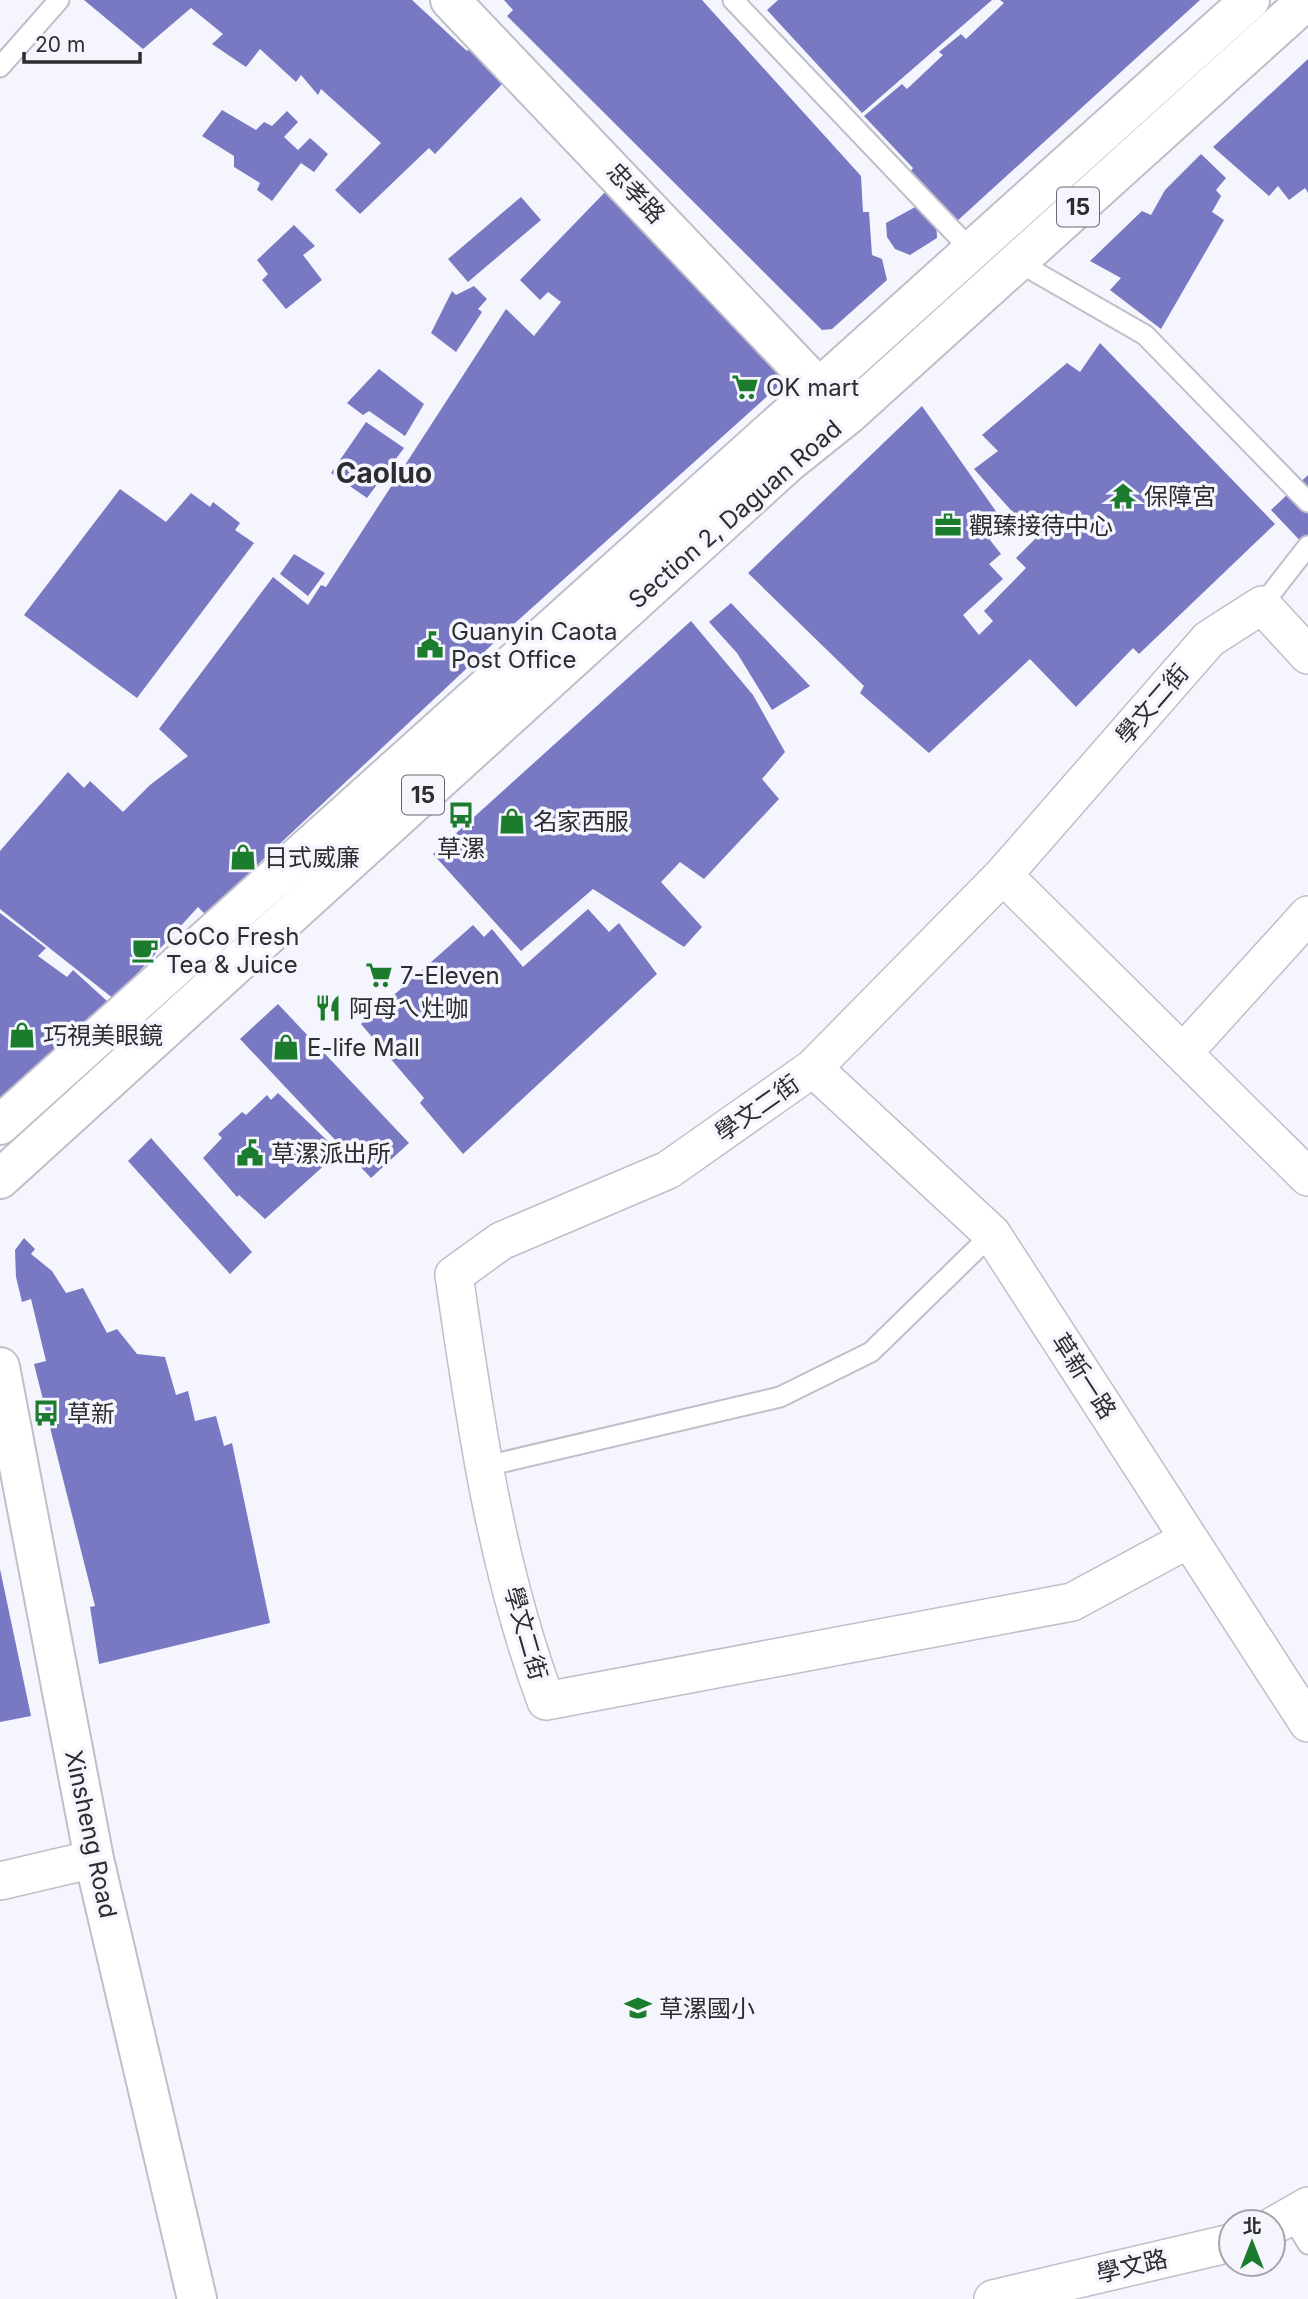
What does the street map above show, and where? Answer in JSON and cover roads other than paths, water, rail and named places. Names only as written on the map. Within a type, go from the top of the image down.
[{"type":"main road","name":"忠孝路","points":[[450,0],[820,389],[849,414]]},
{"type":"main road","name":"15","points":[[820,389],[1250,0]]},
{"type":"main road","name":"15","points":[[849,414],[1307,0]]},
{"type":"main road","name":"Section 2, Daguan Road","points":[[0,1125],[820,389]]},
{"type":"main road","name":"Section 2, Daguan Road","points":[[0,1179],[789,462],[849,414]]},
{"type":"main road","name":"Xinsheng Road","points":[[0,1367],[94,1859],[197,2299]]},
{"type":"street","points":[[1262,604],[1308,655]]},
{"type":"street","name":"學文二街","points":[[1189,1539],[1072,1602],[546,1701],[528,1653],[482,1467],[453,1275],[501,1241],[668,1170],[813,1068],[1003,875],[1209,639],[1262,604]]},
{"type":"street","points":[[1003,875],[1308,1177]]},
{"type":"street","points":[[1183,1053],[1308,915]]},
{"type":"street","name":"草新一路","points":[[813,1068],[992,1234],[1308,1723]]},
{"type":"street","points":[[0,1881],[94,1859]]},
{"type":"street","name":"學文路","points":[[993,2299],[1217,2246]]},
{"type":"lane","points":[[0,67],[59,0]]},
{"type":"lane","points":[[733,0],[972,251]]},
{"type":"lane","points":[[1018,262],[1145,335],[1308,502]]},
{"type":"lane","points":[[1262,604],[1308,546]]},
{"type":"lane","points":[[482,1467],[780,1397],[871,1352],[992,1234]]},
{"type":"place","name":"OK mart","points":[[745,387]]},
{"type":"place","name":"保障宮","points":[[1123,496]]},
{"type":"place","name":"觀臻接待中心","points":[[948,525]]},
{"type":"place","name":"Guanyin Caota Post Office","points":[[430,645]]},
{"type":"place","name":"草漯","points":[[461,815]]},
{"type":"place","name":"名家西服","points":[[512,821]]},
{"type":"place","name":"日式威廉","points":[[243,857]]},
{"type":"place","name":"CoCo Fresh Tea & Juice","points":[[145,950]]},
{"type":"place","name":"7-Eleven","points":[[379,975]]},
{"type":"place","name":"阿母ㄟ灶咖","points":[[328,1008]]},
{"type":"place","name":"巧視美眼鏡","points":[[22,1035]]},
{"type":"place","name":"E-life Mall","points":[[286,1047]]},
{"type":"place","name":"草漯派出所","points":[[250,1153]]},
{"type":"place","name":"草新","points":[[46,1413]]},
{"type":"place","name":"草漯國小","points":[[638,2008]]},
{"type":"district","name":"Caoluo","points":[[384,473]]}]
